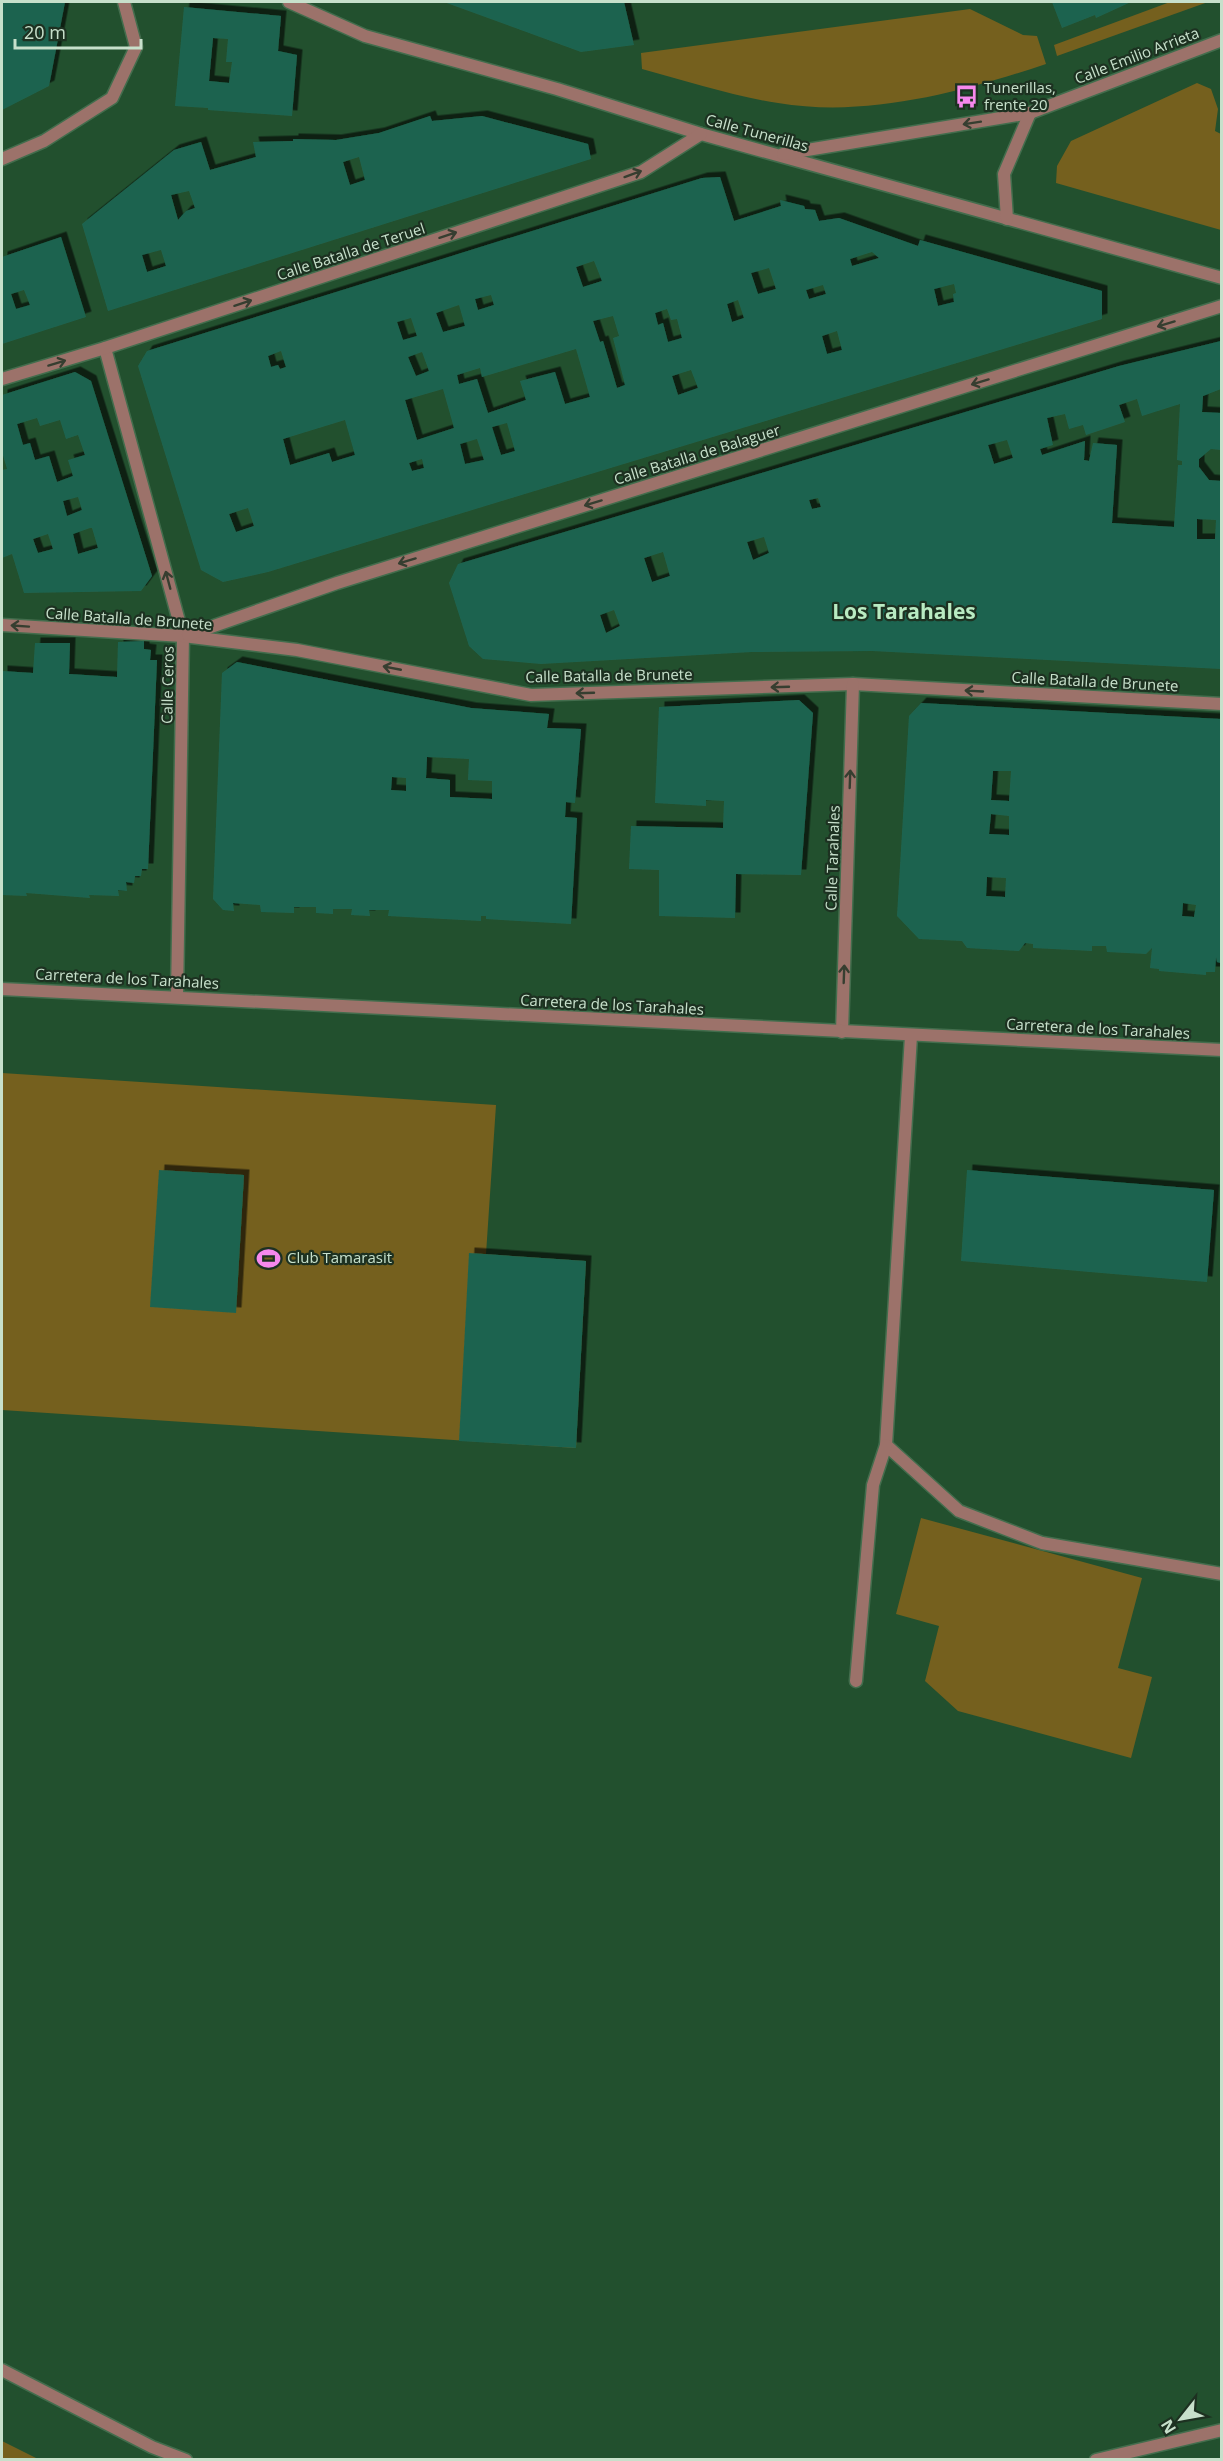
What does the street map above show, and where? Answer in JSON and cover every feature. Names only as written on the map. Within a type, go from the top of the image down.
[{"type":"street","points":[[2,159],[44,141],[112,98],[136,47],[124,2]]},
{"type":"street","name":"Calle Tunerillas","points":[[289,2],[365,36],[557,89],[701,134],[1221,278]]},
{"type":"street","name":"Calle Emilio Arrieta","points":[[778,155],[1030,113],[1221,40]]},
{"type":"street","points":[[1007,219],[1004,174],[1030,113]]},
{"type":"street","name":"Calle Batalla de Teruel","points":[[2,380],[641,172],[701,134]]},
{"type":"street","name":"Calle Batalla de Balaguer","points":[[183,636],[337,584],[1221,306]]},
{"type":"street","name":"Calle Ceros","points":[[105,348],[183,636],[177,996]]},
{"type":"street","name":"Calle Batalla de Brunete","points":[[2,625],[183,636],[297,650],[531,695],[853,684],[1221,704]]},
{"type":"street","name":"Calle Tarahales","points":[[842,1032],[853,684]]},
{"type":"street","name":"Carretera de los Tarahales","points":[[2,988],[1221,1050]]},
{"type":"street","points":[[856,1681],[873,1485],[886,1445],[911,1036]]},
{"type":"street","points":[[886,1445],[959,1511],[969,1515],[1042,1543],[1221,1574]]},
{"type":"street","points":[[2,2370],[152,2447],[186,2460]]},
{"type":"street","points":[[1096,2460],[1221,2430]]},
{"type":"shaded area","points":[[1170,2],[1208,2],[1057,56],[1054,45]]},
{"type":"shaded area","points":[[970,9],[1023,35],[1037,36],[1046,64],[948,93],[880,105],[846,107],[812,107],[761,100],[642,69],[641,53]]},
{"type":"shaded area","points":[[1197,83],[1211,89],[1218,109],[1215,131],[1221,134],[1221,230],[1056,183],[1057,166],[1071,141]]},
{"type":"shaded area","name":"Club Tamarasit","points":[[2,1073],[496,1105],[486,1254],[586,1261],[576,1448],[2,1410]]},
{"type":"shaded area","points":[[921,1518],[1142,1578],[1118,1668],[1152,1677],[1131,1758],[958,1711],[925,1681],[939,1626],[896,1614]]},
{"type":"shaded area","points":[[2,2441],[38,2459],[2,2459]]},
{"type":"building","points":[[2,2],[65,2],[49,86],[2,110]]},
{"type":"building","points":[[444,2],[624,2],[634,45],[581,52]]},
{"type":"building","points":[[1052,2],[1131,2],[1096,18],[1095,15],[1062,28]]},
{"type":"building","points":[[184,7],[281,16],[278,51],[297,55],[292,116],[175,106]],"holes":[[[213,38],[228,39],[226,62],[232,62],[229,83],[209,81]]]},
{"type":"building","points":[[430,116],[432,121],[482,116],[588,144],[591,159],[108,311],[82,224],[174,150],[201,142],[210,170],[256,157],[253,142],[293,141],[293,139],[336,140],[379,133]],"holes":[[[359,157],[365,180],[350,185],[343,162]],[[189,191],[195,208],[186,211],[178,220],[171,195]],[[161,250],[166,266],[147,272],[142,255]]]},
{"type":"building","points":[[720,177],[734,221],[781,206],[780,200],[804,206],[805,209],[815,210],[819,221],[839,218],[918,246],[920,240],[1102,291],[1102,319],[268,572],[223,582],[201,570],[138,366],[147,351],[702,178]],"holes":[[[872,252],[879,258],[852,266],[850,259]],[[594,261],[602,281],[583,287],[576,267]],[[769,268],[776,289],[758,294],[751,273]],[[954,284],[956,293],[953,294],[954,302],[938,306],[934,289]],[[823,285],[826,294],[809,299],[806,290]],[[491,295],[494,305],[478,310],[475,299]],[[738,300],[744,318],[732,322],[727,304]],[[459,305],[465,326],[443,332],[436,313]],[[667,309],[671,320],[677,319],[682,338],[668,342],[663,323],[658,325],[655,313]],[[613,316],[619,336],[613,338],[625,385],[617,388],[603,341],[600,342],[593,321]],[[411,318],[417,336],[403,340],[397,322]],[[837,331],[842,350],[827,354],[822,336]],[[576,349],[590,397],[565,404],[555,372],[520,381],[526,400],[488,413],[477,379],[459,384],[457,375],[480,368],[482,377]],[[281,351],[286,367],[280,369],[278,365],[271,367],[268,356]],[[422,352],[429,371],[416,376],[408,357]],[[691,370],[698,388],[678,395],[672,376]],[[443,389],[454,428],[417,440],[405,400]],[[345,420],[355,455],[332,462],[329,453],[290,465],[283,439]],[[507,423],[515,451],[501,455],[492,427]],[[477,439],[484,460],[465,464],[460,444]],[[422,459],[424,468],[412,471],[409,463]],[[248,508],[254,526],[236,532],[229,514]]]},
{"type":"building","points":[[61,237],[86,317],[2,344],[2,257]],"holes":[[[24,290],[30,305],[16,309],[11,294]]]},
{"type":"building","points":[[1221,341],[1221,389],[1203,396],[1202,412],[1221,413],[1221,450],[1211,449],[1199,459],[1199,467],[1209,480],[1221,481],[1221,669],[872,651],[752,652],[541,664],[483,659],[469,646],[449,583],[458,564],[1119,366]],"holes":[[[1137,399],[1142,416],[1180,404],[1177,460],[1182,461],[1182,465],[1178,465],[1174,527],[1112,523],[1117,445],[1093,443],[1089,461],[1084,460],[1085,441],[1042,455],[1040,449],[1053,445],[1047,418],[1065,414],[1069,429],[1083,425],[1086,435],[1125,422],[1119,405]],[[1007,440],[1013,458],[994,464],[988,445]],[[818,498],[821,507],[812,509],[809,500]],[[1197,519],[1216,520],[1215,539],[1197,539]],[[764,537],[769,553],[753,560],[747,542]],[[663,552],[670,576],[652,582],[644,558]],[[614,610],[620,626],[606,633],[600,615]]]},
{"type":"building","points":[[75,372],[91,381],[152,576],[141,591],[24,593],[12,554],[2,558],[2,470],[7,469],[2,452],[2,395]],"holes":[[[37,418],[40,426],[60,420],[66,439],[78,435],[85,455],[68,460],[73,476],[57,482],[49,456],[35,460],[30,443],[23,445],[17,424]],[[78,497],[82,510],[67,516],[63,501]],[[92,528],[98,548],[78,554],[73,534]],[[48,534],[53,549],[38,553],[33,539]]]},
{"type":"building","points":[[144,641],[144,649],[151,650],[150,660],[157,660],[148,869],[142,869],[141,876],[135,876],[134,883],[126,882],[127,891],[118,890],[119,896],[89,895],[90,898],[26,893],[27,896],[2,895],[2,671],[33,673],[35,643],[70,643],[69,674],[117,677],[118,642]]},
{"type":"building","points":[[237,662],[471,708],[549,714],[547,728],[581,729],[575,803],[566,802],[565,817],[577,818],[571,924],[486,919],[486,916],[481,916],[481,921],[388,916],[389,910],[369,910],[370,916],[351,915],[352,909],[333,909],[333,914],[316,913],[316,907],[294,907],[294,913],[261,912],[260,905],[233,903],[234,911],[223,910],[213,899],[222,673]],"holes":[[[427,757],[469,759],[468,780],[492,781],[492,799],[450,797],[450,780],[426,778]],[[392,777],[406,778],[406,791],[391,790]]]},
{"type":"building","points":[[799,700],[813,713],[801,875],[736,874],[735,918],[659,916],[659,870],[629,869],[631,826],[723,828],[724,801],[706,800],[706,806],[655,803],[659,707]]},
{"type":"building","points":[[921,703],[1221,719],[1221,963],[1217,962],[1216,957],[1215,972],[1206,972],[1206,975],[1159,971],[1159,969],[1150,968],[1152,948],[1146,954],[1107,952],[1106,946],[1092,946],[1092,951],[1033,948],[1033,944],[1025,943],[1019,951],[967,948],[962,941],[919,939],[897,916],[909,716]],"holes":[[[993,771],[1011,771],[1009,801],[991,800]],[[991,814],[1009,816],[1009,835],[989,834]],[[987,877],[1006,878],[1005,897],[986,896]],[[1183,903],[1196,905],[1194,917],[1182,916]]]},
{"type":"building","points":[[159,1170],[244,1175],[236,1313],[150,1307]]},
{"type":"building","points":[[967,1170],[1214,1190],[1207,1282],[961,1261]]},
{"type":"building","points":[[469,1253],[586,1261],[576,1448],[459,1441]]},
{"type":"place","name":"Tunerillas, frente 20","points":[[966,97]]},
{"type":"place","name":"Club Tamarasit","points":[[269,1258]]},
{"type":"district","name":"Los Tarahales","points":[[904,612]]}]
